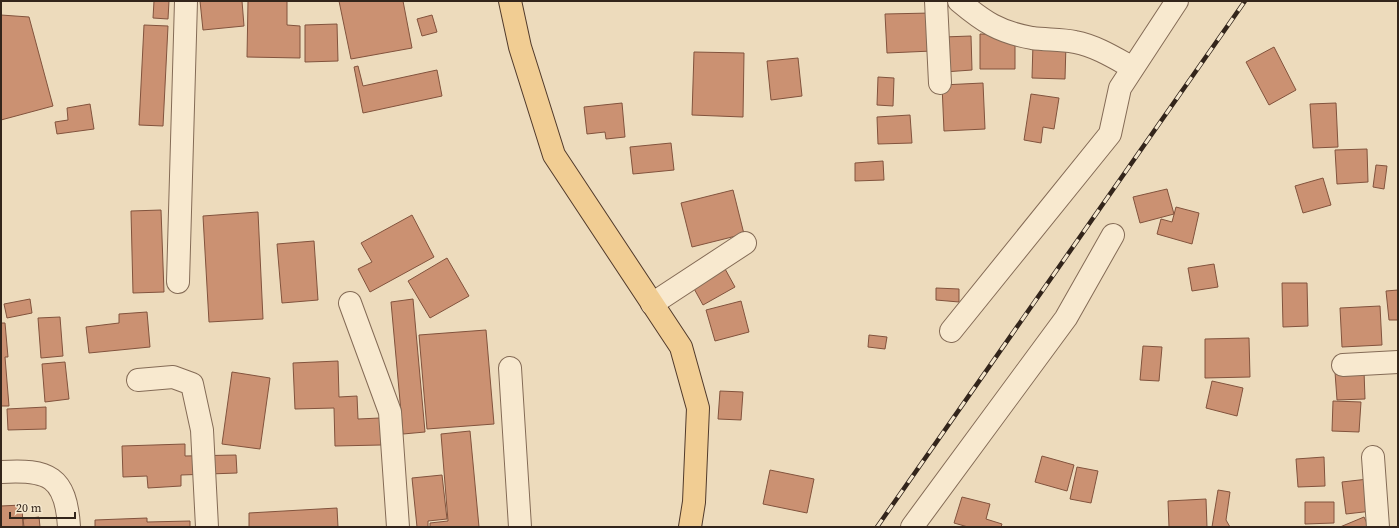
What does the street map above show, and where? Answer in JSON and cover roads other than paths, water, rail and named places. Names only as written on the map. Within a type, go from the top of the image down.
[{"type":"main road","points":[[510,1],[520,47],[554,155],[681,348],[698,408],[694,502],[690,527]]},
{"type":"street","points":[[178,282],[186,1]]},
{"type":"street","points":[[936,1],[940,83]]},
{"type":"street","points":[[959,1],[982,20],[1003,31],[1032,38],[1075,42],[1105,52],[1133,68]]},
{"type":"street","points":[[951,332],[1110,134],[1120,88],[1177,1]]},
{"type":"street","points":[[912,527],[1066,318],[1113,235]]},
{"type":"street","points":[[652,304],[745,243]]},
{"type":"street","points":[[350,303],[390,412],[398,527]]},
{"type":"street","points":[[1343,365],[1398,362]]},
{"type":"street","points":[[510,368],[520,527]]},
{"type":"street","points":[[138,380],[173,377],[192,384],[202,430],[207,527]]},
{"type":"street","points":[[1373,457],[1378,527]]},
{"type":"street","points":[[1,472],[25,470],[41,472],[53,479],[63,494],[69,527]]},
{"type":"railway","points":[[877,527],[1245,1]]}]
